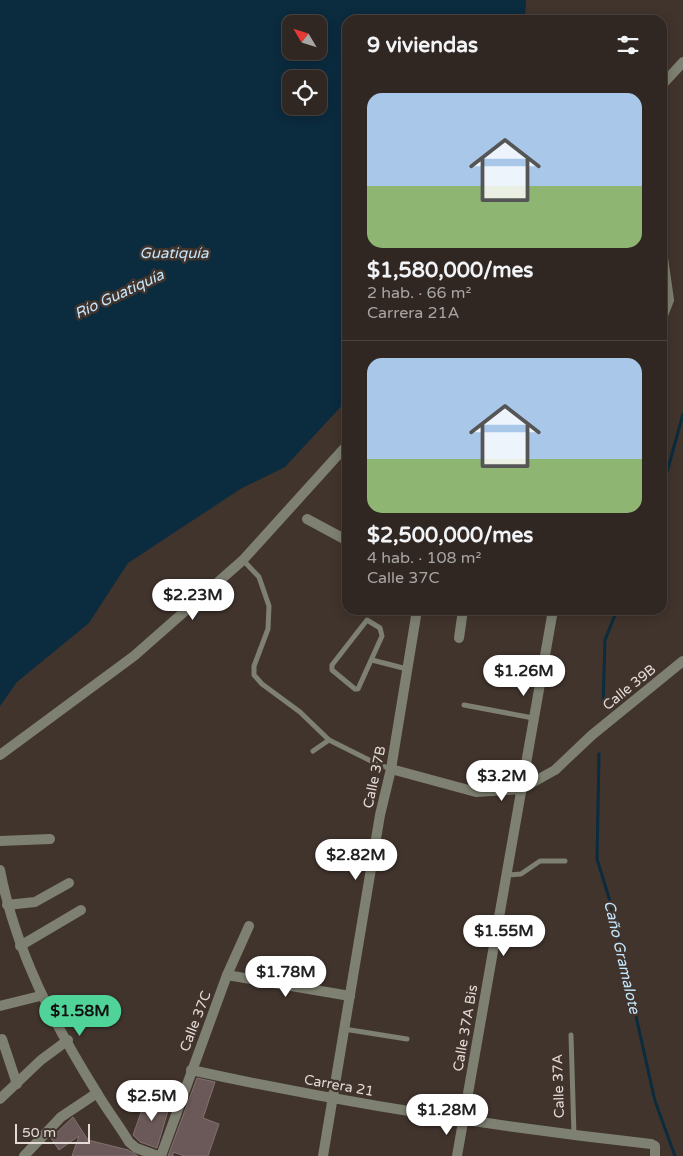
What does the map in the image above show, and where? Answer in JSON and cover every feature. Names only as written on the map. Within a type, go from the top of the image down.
[{"type":"street","points":[[667,80],[683,62]]},
{"type":"street","points":[[667,286],[669,300],[667,305]]},
{"type":"street","points":[[0,755],[134,656],[243,560],[342,451]]},
{"type":"street","points":[[307,519],[342,538]]},
{"type":"street","name":"Calle 37B","points":[[323,1156],[380,815],[391,769],[416,615]]},
{"type":"street","points":[[459,638],[462,615]]},
{"type":"street","name":"Calle 37A Bis","points":[[457,1156],[552,615]]},
{"type":"street","name":"Calle 39B","points":[[521,788],[555,770],[592,735],[683,661]]},
{"type":"street","points":[[391,769],[476,792],[521,788]]},
{"type":"street","points":[[0,841],[50,839]]},
{"type":"street","points":[[0,870],[5,911],[40,996],[68,1040],[97,1093],[129,1142],[136,1148],[160,1156]]},
{"type":"street","points":[[5,911],[35,902],[69,883]]},
{"type":"street","points":[[20,946],[81,910]]},
{"type":"street","name":"Calle 37C","points":[[160,1156],[227,975],[249,926]]},
{"type":"street","points":[[227,975],[350,996]]},
{"type":"street","points":[[0,1006],[40,996]]},
{"type":"street","points":[[2,1038],[17,1084]]},
{"type":"street","points":[[0,1099],[41,1060],[68,1040]]},
{"type":"street","name":"Carrera 21","points":[[191,1070],[462,1121],[651,1144],[655,1146],[655,1154]]},
{"type":"street","points":[[24,1156],[61,1117],[97,1093]]},
{"type":"lane","points":[[243,560],[259,576],[269,606],[268,629],[254,666],[254,675],[262,684],[300,712],[329,740],[391,769]]},
{"type":"lane","points":[[367,620],[383,632],[372,660],[358,689],[351,688],[332,670],[334,661],[367,620]]},
{"type":"lane","points":[[372,660],[408,669]]},
{"type":"lane","points":[[464,705],[533,718]]},
{"type":"lane","points":[[312,751],[329,740]]},
{"type":"lane","points":[[506,875],[521,874],[540,861],[565,861]]},
{"type":"lane","points":[[344,1029],[406,1039]]},
{"type":"lane","name":"Calle 37A","points":[[571,1035],[574,1135]]},
{"type":"water","name":"Guatiquía","points":[[0,0],[526,0],[525,15],[342,15],[342,405],[285,467],[242,488],[128,563],[89,623],[17,682],[0,706]]},
{"type":"building","points":[[197,1078],[215,1082],[203,1118],[219,1124],[208,1156],[185,1156],[173,1152],[173,1156],[168,1156]]},
{"type":"building","points":[[147,1096],[170,1104],[157,1148],[140,1142],[133,1135]]},
{"type":"building","points":[[73,1117],[88,1140],[128,1150],[138,1156],[72,1156],[79,1136],[59,1150],[51,1138]]},
{"type":"waterway","name":"Caño Gramalote","points":[[667,472],[683,414]]},
{"type":"waterway","name":"Caño Gramalote","points":[[603,706],[605,640],[615,615]]},
{"type":"waterway","name":"Caño Gramalote","points":[[599,754],[597,859],[610,901],[655,1101],[675,1156]]},
{"type":"water label","name":"Río Guatiquía","points":[[119,294]]}]
